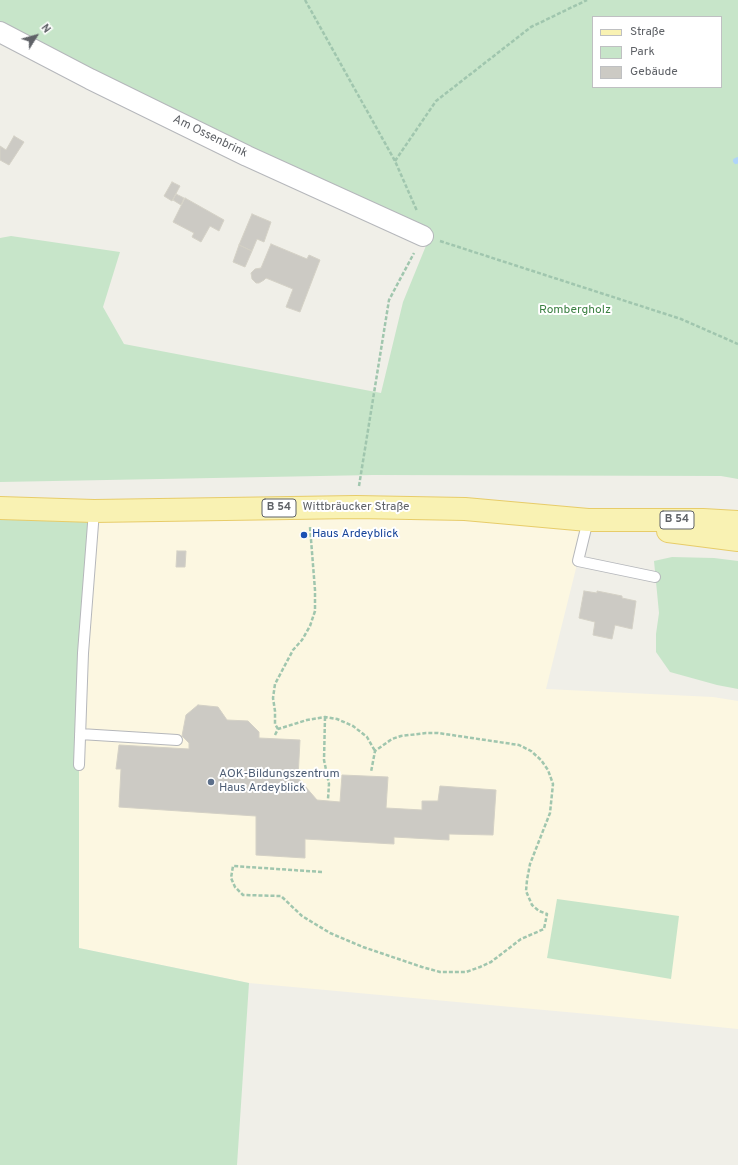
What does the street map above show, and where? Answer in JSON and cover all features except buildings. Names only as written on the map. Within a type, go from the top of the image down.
[{"type":"main road","name":"Wittbräucker Straße","points":[[0,508],[94,511],[356,507],[465,509],[588,520],[616,521]]},
{"type":"main road","name":"B 54","points":[[616,521],[703,520],[738,522]]},
{"type":"main road","name":"B 54","points":[[616,521],[658,530],[738,540]]},
{"type":"street","name":"Am Ossenbrink","points":[[0,32],[90,79],[247,156],[423,236]]},
{"type":"lane","points":[[79,765],[83,653],[94,511]]},
{"type":"lane","points":[[588,520],[578,561],[655,577]]},
{"type":"lane","points":[[80,734],[177,740]]},
{"type":"path","points":[[305,0],[395,161],[420,218],[423,236],[389,300],[356,507]]},
{"type":"path","points":[[395,161],[436,101],[531,28],[587,0]]},
{"type":"path","points":[[423,236],[681,319],[738,344]]},
{"type":"path","points":[[278,729],[275,724],[273,698],[275,684],[293,650],[302,640],[310,626],[315,611],[315,590],[309,508]]},
{"type":"path","points":[[325,716],[324,760],[329,784],[328,799]]},
{"type":"path","points":[[275,734],[278,729],[307,720],[325,716],[337,719],[353,726],[367,737],[375,751],[371,772]]},
{"type":"path","points":[[322,872],[233,866],[231,878],[235,887],[243,895],[281,896],[302,916],[330,934],[357,945],[440,972],[466,972],[480,967],[491,962],[521,939],[544,929],[547,914],[539,911],[532,905],[526,891],[530,864],[550,813],[553,784],[548,770],[541,760],[531,751],[519,745],[438,733],[401,736],[392,739],[375,751]]},
{"type":"shaded area","points":[[94,511],[588,520],[546,689],[713,697],[738,701],[738,1029],[249,983],[79,948],[79,765]]},
{"type":"green space","name":"Rombergholz","points":[[0,0],[738,0],[738,479],[721,476],[373,475],[0,482],[0,238],[11,236],[120,252],[103,307],[124,344],[381,393],[403,302],[432,231],[245,147],[0,21]]},
{"type":"green space","points":[[0,508],[94,511],[79,765],[79,948],[249,983],[237,1165],[0,1165]]},
{"type":"green space","points":[[672,557],[714,558],[738,561],[738,689],[717,685],[670,672],[656,652],[656,634],[659,613],[654,561]]},
{"type":"green space","points":[[557,899],[679,916],[671,979],[547,958]]},
{"type":"place","name":"Haus Ardeyblick","points":[[304,535]]},
{"type":"place","name":"AOK-Bildungszentrum Haus Ardeyblick","points":[[211,782]]}]
